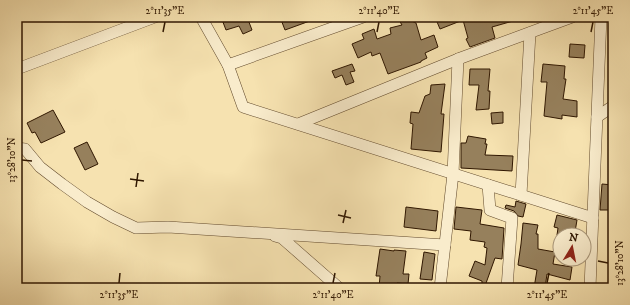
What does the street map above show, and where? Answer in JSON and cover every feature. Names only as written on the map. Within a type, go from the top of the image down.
[{"type":"street","points":[[17,69],[155,17]]},
{"type":"street","points":[[202,17],[228,65],[243,107],[593,218]]},
{"type":"street","points":[[228,65],[363,17]]},
{"type":"street","points":[[298,124],[458,59],[572,17]]},
{"type":"street","points":[[590,288],[601,17]]},
{"type":"street","points":[[521,195],[530,33]]},
{"type":"street","points":[[440,288],[453,174],[458,59]]},
{"type":"street","points":[[597,117],[613,106]]},
{"type":"street","points":[[17,148],[25,150],[40,167],[87,202],[136,228],[168,227],[445,245]]},
{"type":"street","points":[[488,185],[490,210],[512,218],[507,288]]},
{"type":"street","points":[[266,233],[282,238],[339,288]]},
{"type":"building","points":[[221,17],[247,17],[252,30],[243,34],[239,26],[226,30]]},
{"type":"building","points":[[280,17],[318,17],[318,18],[285,30]]},
{"type":"building","points":[[397,17],[403,17],[416,23],[421,40],[434,35],[438,47],[425,53],[427,58],[421,62],[388,74],[380,53],[372,56],[371,52],[358,58],[352,44],[364,39],[362,34],[374,29],[377,39],[391,34],[390,28],[402,25]]},
{"type":"building","points":[[435,17],[520,17],[520,19],[492,27],[495,38],[470,47],[466,39],[468,38],[463,20],[440,29]]},
{"type":"building","points":[[570,44],[585,45],[584,58],[569,57]]},
{"type":"building","points":[[352,64],[355,71],[350,72],[354,82],[346,85],[342,75],[335,78],[332,71]]},
{"type":"building","points":[[543,64],[565,66],[564,79],[566,79],[563,99],[577,101],[577,117],[562,115],[562,119],[544,116],[547,82],[541,82]]},
{"type":"building","points":[[470,69],[490,69],[488,91],[490,91],[489,109],[476,110],[479,85],[469,85]]},
{"type":"building","points":[[445,84],[441,114],[444,114],[441,152],[411,149],[413,124],[410,123],[411,112],[419,113],[425,96],[430,94],[431,85]]},
{"type":"building","points":[[53,110],[65,132],[41,143],[35,132],[32,133],[27,123]]},
{"type":"building","points":[[503,112],[503,123],[492,124],[491,113]]},
{"type":"building","points":[[468,136],[486,139],[485,144],[487,144],[485,155],[513,156],[512,171],[461,168],[461,143],[466,143]]},
{"type":"building","points":[[87,142],[98,164],[85,170],[74,148]]},
{"type":"building","points":[[602,184],[613,185],[613,210],[600,210]]},
{"type":"building","points":[[516,201],[526,204],[523,217],[518,216],[514,211],[505,208],[506,205],[515,207]]},
{"type":"building","points":[[406,207],[438,211],[436,231],[404,227]]},
{"type":"building","points":[[456,207],[482,210],[480,224],[504,228],[502,259],[495,258],[485,286],[482,286],[482,281],[469,276],[475,261],[485,265],[487,248],[484,247],[485,242],[470,240],[471,231],[454,229]]},
{"type":"building","points":[[557,215],[577,220],[576,227],[554,227]]},
{"type":"building","points":[[523,223],[538,225],[536,234],[538,234],[538,249],[552,251],[552,267],[572,267],[570,280],[547,274],[545,288],[534,288],[537,270],[518,265]]},
{"type":"building","points":[[380,249],[406,251],[403,274],[409,274],[408,284],[397,283],[396,288],[379,288],[380,276],[376,276]]},
{"type":"building","points":[[424,252],[435,254],[432,280],[420,279]]}]
